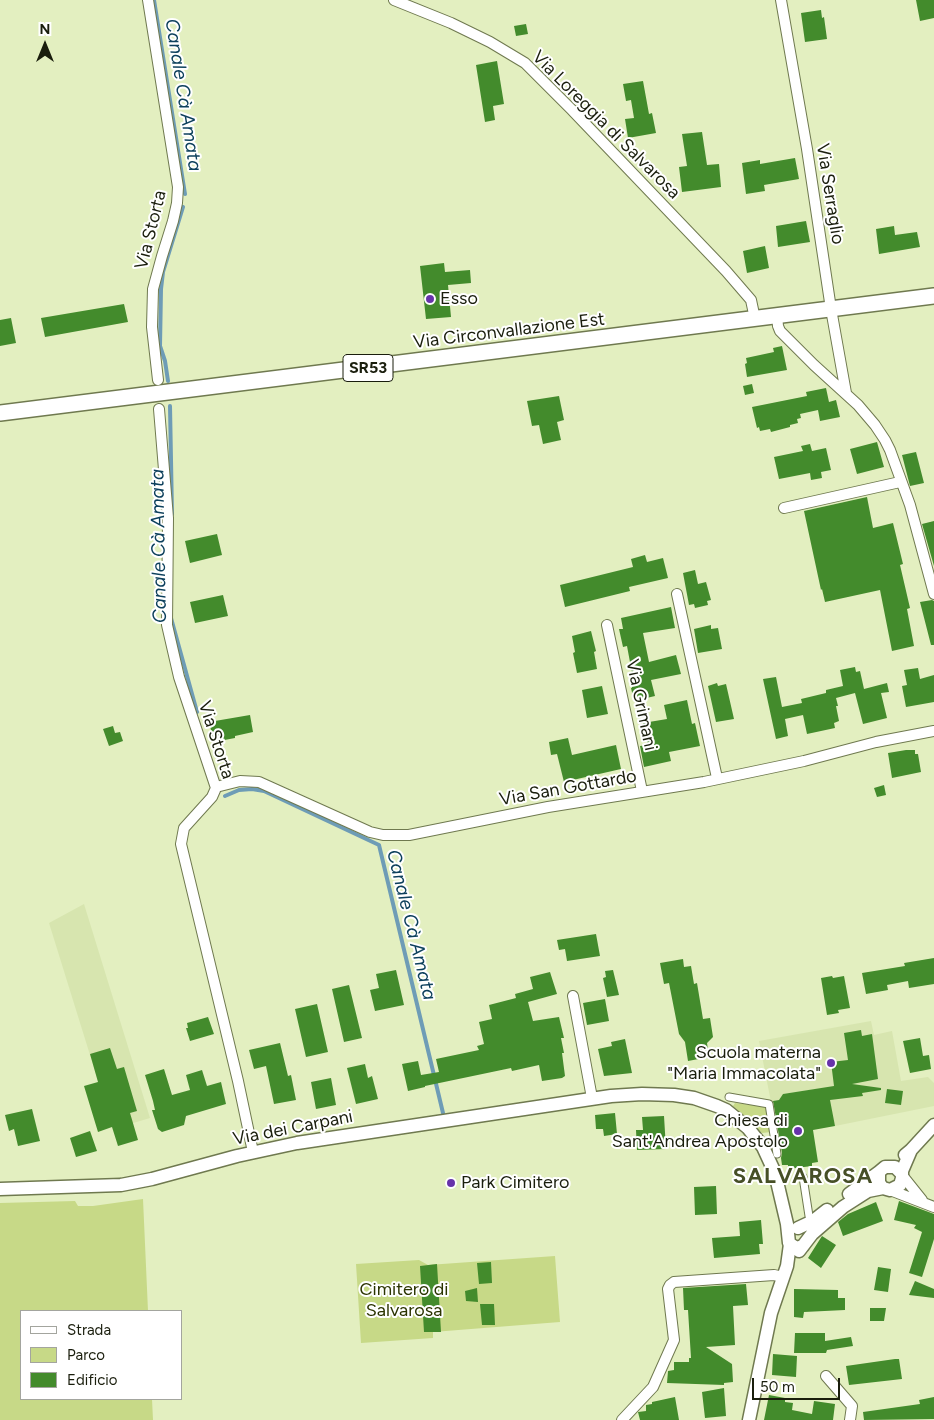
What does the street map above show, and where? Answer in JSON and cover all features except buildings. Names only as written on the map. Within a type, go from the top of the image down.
[{"type":"main road","name":"Via Circonvallazione Est","points":[[0,413],[934,296]]},
{"type":"street","name":"Via Storta","points":[[148,0],[178,187],[173,221],[153,289],[153,338],[158,380]]},
{"type":"street","name":"Via Loreggia di Salvarosa","points":[[394,0],[451,23],[490,42],[525,63],[738,285],[752,302],[755,319]]},
{"type":"street","name":"Via Serraglio","points":[[780,0],[809,158],[831,309],[846,393]]},
{"type":"street","points":[[777,316],[778,328],[782,334],[846,393],[875,425],[885,440],[894,459],[900,482],[910,505],[934,594]]},
{"type":"street","name":"Via Storta","points":[[159,409],[160,438],[168,510],[167,625],[179,677],[216,786],[212,797],[184,828],[181,844],[253,1152]]},
{"type":"street","points":[[784,508],[900,482]]},
{"type":"street","points":[[677,594],[717,778]]},
{"type":"street","name":"Via Grimani","points":[[607,625],[642,791]]},
{"type":"street","name":"Via San Gottardo","points":[[216,786],[240,780],[259,782],[364,830],[395,836],[416,834],[548,807],[704,782],[804,761],[876,742],[934,731]]},
{"type":"street","points":[[572,996],[592,1098]]},
{"type":"street","name":"Via dei Carpani","points":[[0,1189],[128,1184],[253,1152],[297,1143],[592,1098],[627,1095],[674,1095],[706,1101],[726,1110],[748,1128],[763,1147],[775,1173],[784,1209],[793,1234]]},
{"type":"street","points":[[729,1096],[769,1104],[778,1154]]},
{"type":"street","points":[[749,1420],[771,1313],[785,1272],[793,1234],[912,1150],[934,1124]]},
{"type":"street","points":[[622,1420],[653,1387],[674,1340],[668,1289],[670,1285],[674,1282],[774,1275],[785,1272],[805,1242],[834,1213],[850,1201],[872,1189],[887,1189],[900,1185],[902,1174],[912,1150]]},
{"type":"street","points":[[895,1167],[929,1204],[887,1189],[878,1179],[884,1169],[895,1167]]},
{"type":"street","points":[[803,1177],[809,1216]]},
{"type":"street","points":[[793,1234],[805,1231],[805,1242]]},
{"type":"street","points":[[793,1234],[796,1248],[805,1242]]},
{"type":"street","points":[[826,1376],[852,1406],[850,1420]]},
{"type":"shaded area","points":[[84,904],[150,1118],[113,1129],[49,923]]},
{"type":"shaded area","name":"Scuola materna \"Maria Immacolata\"","points":[[871,1021],[874,1035],[892,1031],[901,1081],[928,1077],[934,1083],[934,1106],[835,1126],[823,1088],[783,1094],[779,1100],[771,1102],[759,1041]]},
{"type":"green space","points":[[735,1103],[767,1107],[771,1132],[762,1133],[733,1106]]},
{"type":"green space","points":[[143,1199],[148,1310],[20,1310],[20,1400],[152,1400],[153,1420],[0,1420],[0,1203],[75,1201],[78,1206],[93,1206]]},
{"type":"green space","name":"Cimitero di Salvarosa","points":[[555,1256],[560,1322],[433,1332],[433,1338],[361,1343],[356,1264],[419,1260],[428,1265]]},
{"type":"waterway","name":"Canale Cà Amata","points":[[154,0],[185,194]]},
{"type":"waterway","name":"Canale Cà Amata","points":[[168,381],[165,361],[160,346],[161,289],[163,272],[183,207]]},
{"type":"waterway","name":"Canale Cà Amata","points":[[170,406],[172,514]]},
{"type":"waterway","name":"Canale Cà Amata","points":[[171,618],[197,712]]},
{"type":"waterway","name":"Canale Cà Amata","points":[[225,796],[239,790],[252,789],[264,791],[379,845],[443,1113]]},
{"type":"place","name":"Esso","points":[[430,299]]},
{"type":"place","name":"Scuola materna \"Maria Immacolata\"","points":[[831,1063]]},
{"type":"place","name":"Chiesa di Sant'Andrea Apostolo","points":[[798,1131]]},
{"type":"place","name":"Park Cimitero","points":[[451,1183]]},
{"type":"district","name":"SALVAROSA","points":[[803,1177]]}]
